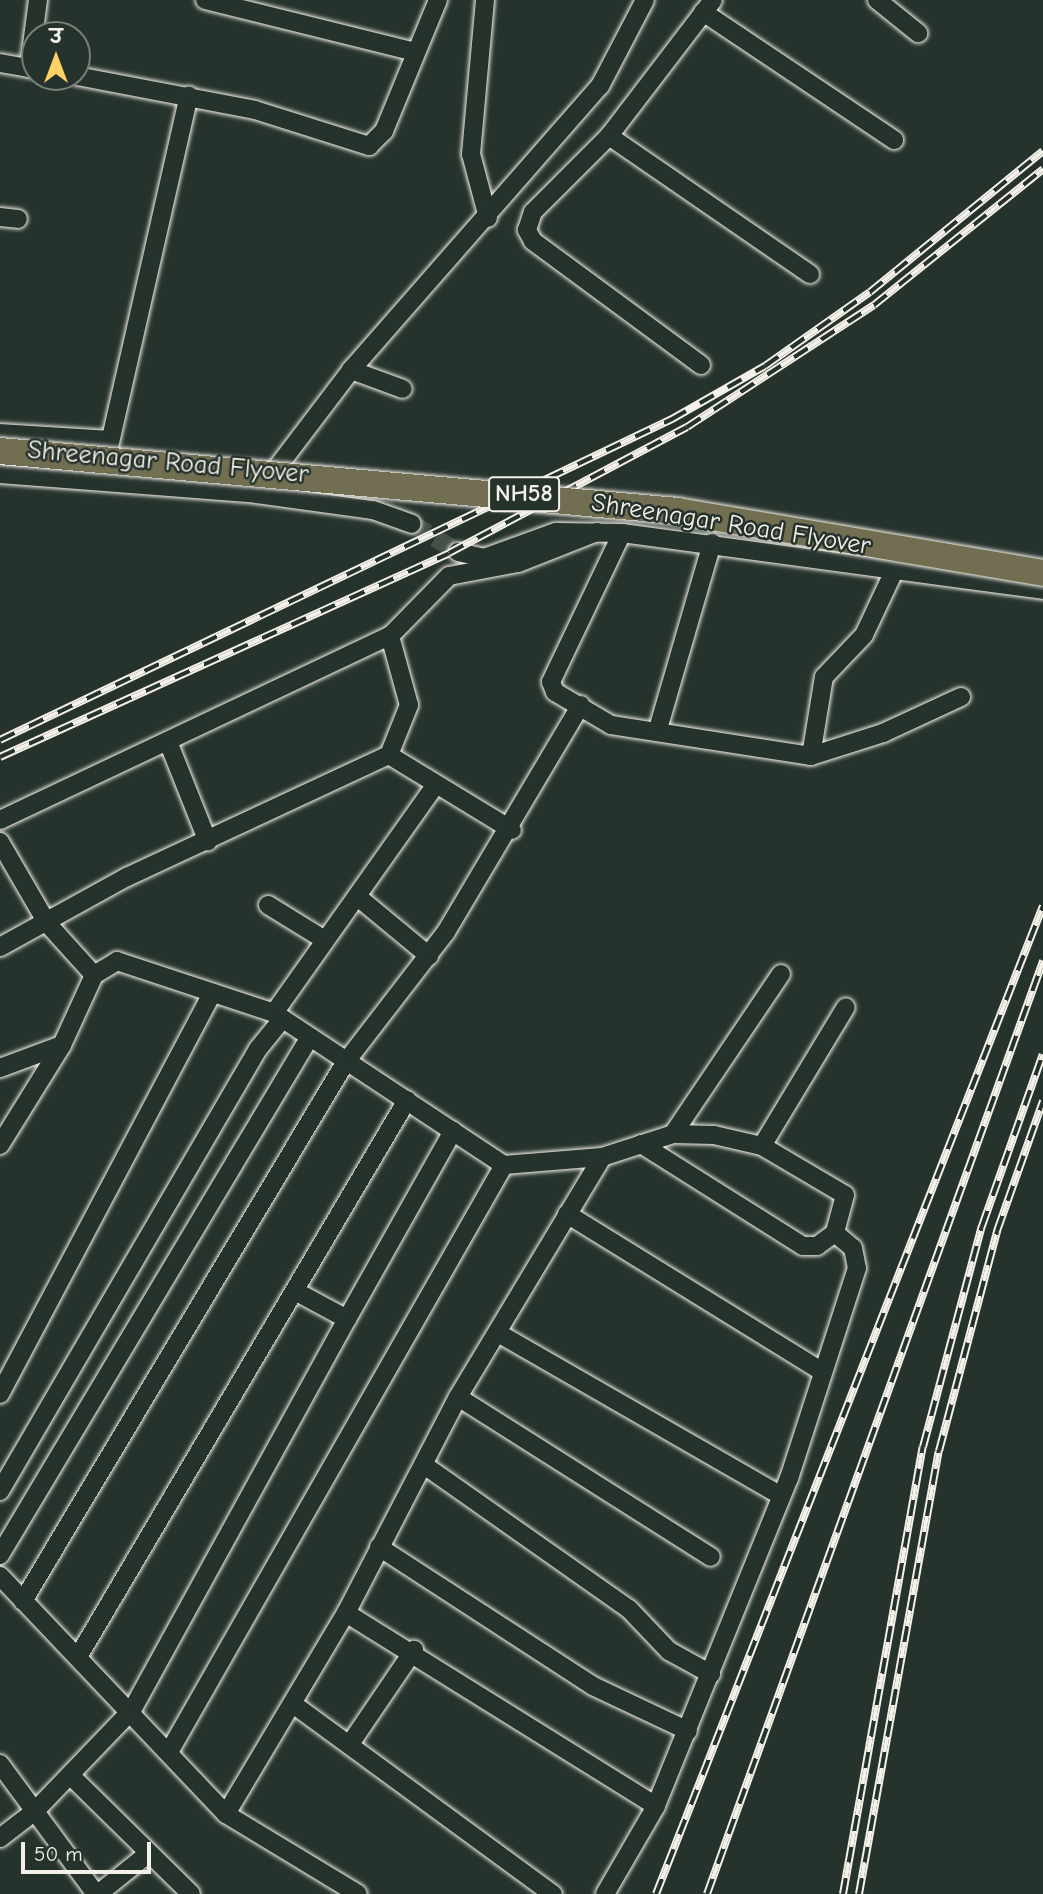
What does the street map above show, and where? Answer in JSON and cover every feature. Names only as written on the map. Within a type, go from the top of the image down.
[{"type":"highway","name":"Shreenagar Road Flyover","points":[[0,451],[677,511],[1043,573]]},
{"type":"street","points":[[36,21],[38,0]]},
{"type":"street","points":[[205,0],[415,52]]},
{"type":"street","points":[[91,78],[189,96],[369,146],[384,131],[438,0]]},
{"type":"street","points":[[485,0],[471,129],[471,154],[488,218]]},
{"type":"street","points":[[257,494],[351,370],[488,218],[600,86],[645,0]]},
{"type":"street","points":[[877,0],[918,33]]},
{"type":"street","points":[[701,365],[533,241],[527,230],[533,212],[609,136],[708,6],[894,140]]},
{"type":"street","points":[[0,63],[21,66]]},
{"type":"street","points":[[101,479],[189,96]]},
{"type":"street","points":[[609,136],[810,274]]},
{"type":"street","points":[[351,370],[403,390]]},
{"type":"street","points":[[0,433],[110,440]]},
{"type":"street","points":[[0,474],[101,479],[257,494],[373,510],[412,524]]},
{"type":"street","points":[[0,820],[169,744],[390,636],[449,576],[518,564],[597,532]]},
{"type":"street","points":[[458,552],[484,558],[556,533],[621,533],[712,543],[1043,590]]},
{"type":"street","points":[[621,533],[553,668],[555,692],[611,725],[658,729],[811,755],[883,733],[961,697]]},
{"type":"street","points":[[658,729],[712,543]]},
{"type":"street","points":[[811,755],[824,677],[864,635],[895,569]]},
{"type":"street","points":[[0,947],[389,755],[409,705],[390,636]]},
{"type":"street","points":[[23,1601],[345,1063],[429,956],[512,830],[581,705]]},
{"type":"street","points":[[169,744],[208,842]]},
{"type":"street","points":[[389,755],[435,786],[512,830]]},
{"type":"street","points":[[0,1491],[323,939],[359,898],[435,786]]},
{"type":"street","points":[[0,842],[47,923],[94,975]]},
{"type":"street","points":[[359,898],[429,956]]},
{"type":"street","points":[[268,905],[323,939]]},
{"type":"street","points":[[0,1145],[62,1045],[94,975],[107,963],[127,963],[278,1016],[308,1040],[407,1100],[504,1165],[602,1157],[641,1144],[673,1134],[714,1135],[762,1146],[845,1195],[835,1233],[817,1246],[803,1246],[641,1144]]},
{"type":"street","points":[[673,1134],[781,974]]},
{"type":"street","points":[[0,1394],[212,993]]},
{"type":"street","points":[[762,1146],[846,1007]]},
{"type":"street","points":[[0,1555],[308,1040]]},
{"type":"street","points":[[0,1068],[62,1045]]},
{"type":"street","points":[[78,1657],[407,1100]]},
{"type":"street","points":[[0,1838],[35,1811],[132,1710],[346,1319],[453,1131]]},
{"type":"street","points":[[226,1814],[346,1613],[458,1397],[602,1157]]},
{"type":"street","points":[[169,1752],[504,1165]]},
{"type":"street","points":[[567,1214],[821,1371]]},
{"type":"street","points":[[605,1894],[656,1807],[781,1496],[857,1268],[853,1248],[835,1233]]},
{"type":"street","points":[[295,1291],[346,1319]]},
{"type":"street","points":[[498,1333],[781,1496]]},
{"type":"street","points":[[458,1397],[711,1557]]},
{"type":"street","points":[[424,1465],[629,1609],[668,1651],[711,1674]]},
{"type":"street","points":[[379,1547],[593,1686],[688,1731]]},
{"type":"street","points":[[0,1576],[132,1710],[226,1814],[358,1894]]},
{"type":"street","points":[[346,1613],[414,1650],[656,1807]]},
{"type":"street","points":[[350,1744],[414,1650]]},
{"type":"street","points":[[293,1704],[553,1894]]},
{"type":"street","points":[[0,1763],[97,1894],[149,1853]]},
{"type":"street","points":[[71,1776],[191,1894]]},
{"type":"tunnel","points":[[412,524],[458,552]]},
{"type":"railway","points":[[0,740],[672,419],[765,366],[870,292],[1043,151]]},
{"type":"railway","points":[[0,757],[449,553],[687,427],[874,305],[1043,169]]},
{"type":"railway","points":[[656,1894],[1043,906]]},
{"type":"railway","points":[[707,1894],[1043,961]]},
{"type":"railway","points":[[843,1894],[923,1447],[982,1226],[1043,1054]]},
{"type":"railway","points":[[859,1894],[939,1451],[997,1231],[1043,1101]]}]
